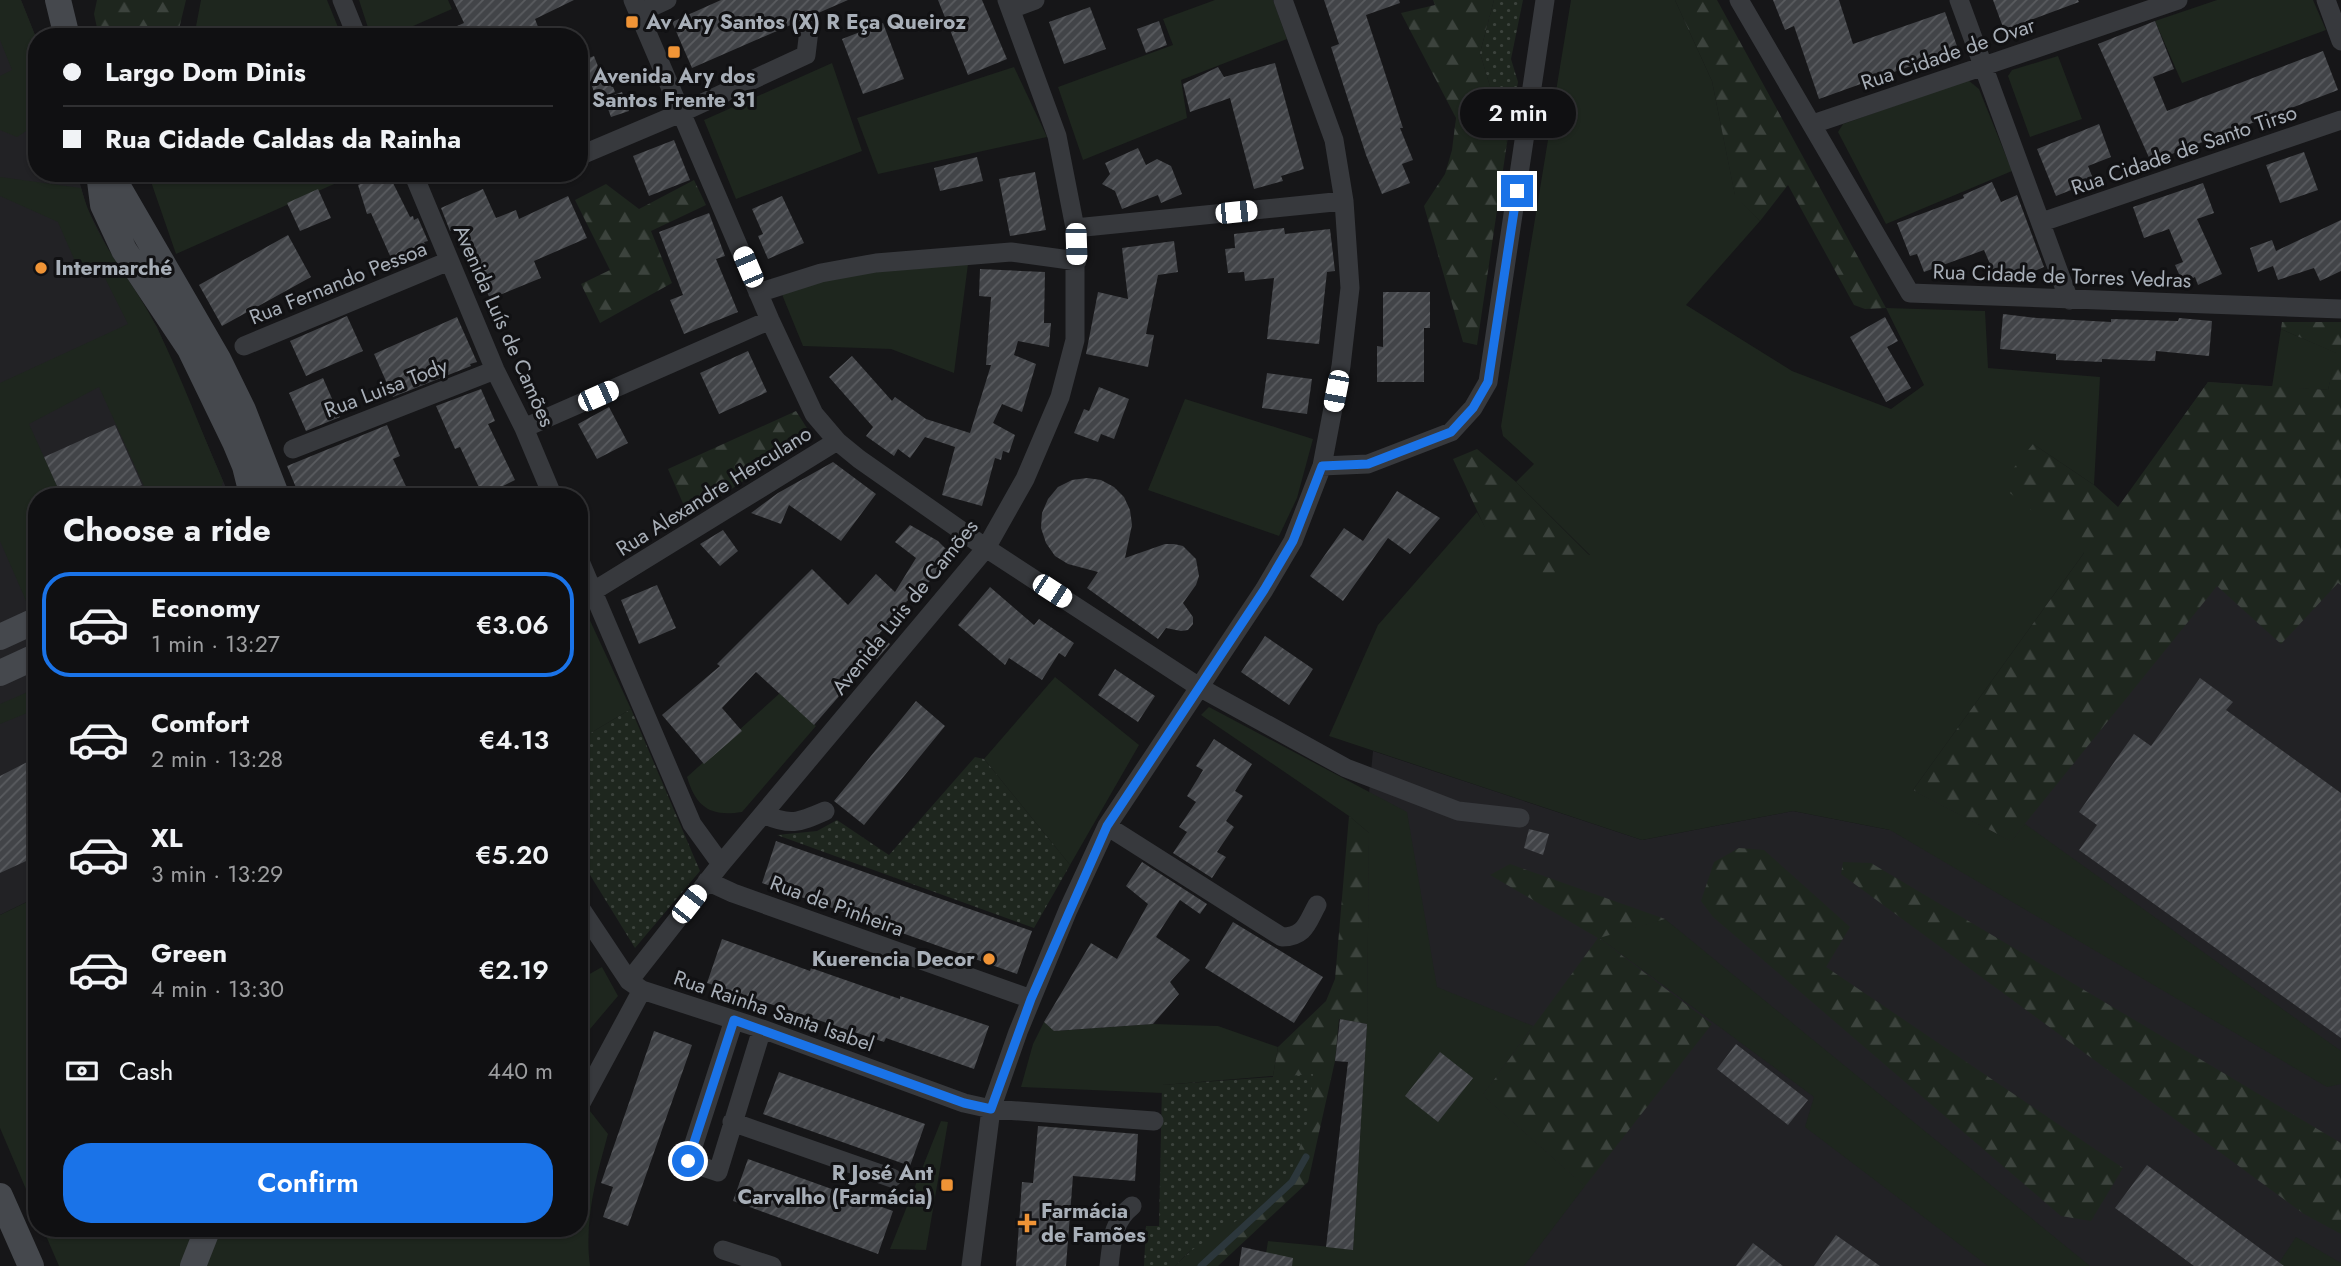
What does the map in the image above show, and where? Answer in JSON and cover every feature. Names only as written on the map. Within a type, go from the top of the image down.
[{"type":"street","points":[[58,0],[65,28]]},
{"type":"street","points":[[342,0],[353,28]]},
{"type":"street","points":[[667,0],[636,6],[770,320],[814,414],[837,441],[986,548],[1199,687],[1346,768],[1458,811],[1520,818]]},
{"type":"street","points":[[1009,5],[1035,0]]},
{"type":"street","points":[[971,1266],[991,1109],[1031,999],[1107,826],[1264,590],[1293,541],[1322,466],[1341,366],[1350,288],[1343,201],[1334,140],[1283,0]]},
{"type":"street","points":[[1322,466],[1368,464],[1451,432],[1473,408],[1488,382],[1545,0]]},
{"type":"street","name":"Rua Cidade de Torres Vedras","points":[[1739,0],[1910,293],[2341,309]]},
{"type":"street","points":[[1959,0],[2069,300]]},
{"type":"street","name":"Rua Cidade de Ovar","points":[[1813,124],[2178,0]]},
{"type":"street","points":[[2326,0],[2341,41]]},
{"type":"street","name":"Avenida Luis de Camões","points":[[588,1088],[635,986],[707,881],[986,548],[1025,479],[1060,397],[1075,340],[1075,228],[1057,136],[1009,5]]},
{"type":"street","points":[[588,152],[683,113],[806,55],[809,30]]},
{"type":"street","name":"Rua Cidade de Santo Tirso","points":[[2042,222],[2341,120]]},
{"type":"street","points":[[100,182],[103,205],[124,250],[190,349],[245,466],[250,488]]},
{"type":"street","points":[[115,182],[218,359],[243,410],[273,488]]},
{"type":"street","name":"Avenida Luís de Camões","points":[[417,182],[495,370],[524,428],[549,488]]},
{"type":"street","points":[[1075,228],[1343,201]]},
{"type":"street","points":[[758,293],[821,273],[876,263],[1011,252],[1077,261]]},
{"type":"street","name":"Rua Fernando Pessoa","points":[[244,346],[449,261]]},
{"type":"street","points":[[524,428],[770,320]]},
{"type":"street","name":"Rua Luisa Tody","points":[[293,449],[495,370]]},
{"type":"street","name":"Rua Alexandre Herculano","points":[[588,595],[837,441]]},
{"type":"street","points":[[588,600],[692,824],[721,864]]},
{"type":"street","points":[[0,637],[28,624]]},
{"type":"street","points":[[0,673],[28,660]]},
{"type":"street","points":[[763,814],[783,823],[810,818],[825,811]]},
{"type":"street","points":[[1107,826],[1282,937],[1294,937],[1304,929],[1317,905]]},
{"type":"street","name":"Rua de Pinheira","points":[[707,881],[733,893],[1031,999]]},
{"type":"street","points":[[588,919],[635,986]]},
{"type":"street","name":"Rua Rainha Santa Isabel","points":[[635,986],[964,1103],[991,1109],[1154,1121]]},
{"type":"street","points":[[734,1020],[688,1161],[718,1172],[762,1029]]},
{"type":"street","points":[[732,1122],[892,1178]]},
{"type":"street","points":[[0,1196],[30,1266]]},
{"type":"street","points":[[1109,1266],[1115,1225],[1121,1214],[1132,1206]]},
{"type":"street","points":[[193,1266],[204,1237]]},
{"type":"street","points":[[723,1250],[772,1266]]},
{"type":"shaded area","points":[[0,0],[21,0],[32,28],[28,28],[28,182],[80,182],[87,208],[113,259],[157,327],[226,488],[28,488],[28,901],[0,915]]},
{"type":"shaded area","points":[[2208,382],[2341,391],[2341,1266],[1351,1266],[1367,1024],[1369,793],[1373,751],[1642,840],[1793,811],[1890,830]]},
{"type":"green space","points":[[0,0],[21,0],[32,28],[28,28],[28,130],[17,137],[0,130],[0,76],[12,70],[0,40]]},
{"type":"green space","points":[[97,0],[186,0],[179,28],[97,28],[94,14]]},
{"type":"green space","points":[[201,0],[327,0],[338,28],[196,28]]},
{"type":"green space","points":[[359,0],[448,0],[452,9],[409,28],[368,28]]},
{"type":"green space","points":[[1215,0],[1273,0],[1287,39],[1181,80],[1187,118],[1083,160],[1058,87],[1173,45],[1163,19]]},
{"type":"green space","points":[[1433,0],[1494,0],[1480,53],[1507,143],[1477,345],[1463,342],[1424,206],[1445,174],[1452,150],[1456,118],[1401,13],[1435,5]]},
{"type":"green space","points":[[1494,0],[1523,0],[1511,59],[1518,82],[1507,143],[1480,53]]},
{"type":"green space","points":[[1571,0],[1675,0],[1712,81],[1735,195],[1760,221],[1686,305],[1792,371],[1891,409],[1924,385],[1886,308],[1985,311],[1988,368],[2100,377],[2094,485],[2033,444],[2084,553],[1913,790],[2011,841],[2025,824],[2341,1051],[2341,1084],[2327,1087],[1890,830],[1793,811],[1642,840],[1329,736],[1378,625],[1477,512],[1489,534],[1590,555],[1516,482],[1534,464],[1503,436],[1501,426]]},
{"type":"green space","points":[[1675,0],[1717,0],[1886,308],[1865,309],[1854,305],[1788,185],[1760,221],[1735,196],[1712,81]]},
{"type":"green space","points":[[2217,0],[2313,0],[2326,30],[2182,83],[2155,21]]},
{"type":"green space","points":[[2058,56],[2082,119],[2030,137],[2008,76],[2012,70]]},
{"type":"green space","points":[[832,63],[862,151],[736,199],[704,120]]},
{"type":"green space","points":[[1014,67],[1047,137],[878,174],[857,118]]},
{"type":"green space","points":[[1968,80],[1979,89],[2012,171],[1886,224],[1838,132],[1843,124]]},
{"type":"green space","points":[[0,177],[81,188],[105,244],[157,328],[223,481],[221,488],[145,488],[99,387],[29,424],[58,488],[28,488],[27,603],[0,541],[0,383],[128,324],[98,264],[77,266],[58,222],[0,196]]},
{"type":"green space","points":[[694,180],[706,205],[651,231],[672,283],[600,323],[581,284],[610,270],[575,200],[606,184],[639,209]]},
{"type":"green space","points":[[151,182],[339,182],[176,254]]},
{"type":"green space","points":[[968,264],[954,373],[891,349],[803,346],[781,292],[829,275]]},
{"type":"green space","points":[[2282,322],[2341,322],[2341,585],[2338,583],[2281,644],[2217,586],[2011,841],[1913,790],[2084,553],[2000,485],[2033,444],[2094,485],[2118,507],[2208,382],[2328,390],[2336,353],[2281,329]]},
{"type":"green space","points":[[2281,329],[2337,353],[2328,390],[2272,387]]},
{"type":"green space","points":[[1185,399],[1313,439],[1297,498],[1279,536],[1148,490]]},
{"type":"green space","points":[[796,411],[812,436],[689,517],[668,469]]},
{"type":"green space","points":[[1477,449],[1516,482],[1590,556],[1557,585],[1488,534],[1453,459]]},
{"type":"green space","points":[[588,616],[631,709],[588,735]]},
{"type":"green space","points":[[1055,677],[1139,745],[1070,865],[984,759]]},
{"type":"green space","points":[[28,692],[28,713],[0,724],[0,704]]},
{"type":"green space","points":[[780,693],[816,726],[742,812],[721,813],[706,808],[695,796],[687,777]]},
{"type":"green space","points":[[1209,707],[1407,812],[1437,987],[1533,1026],[1483,1095],[1585,1186],[1524,1266],[1264,1266],[1268,1241],[1353,1249],[1367,1024],[1369,833],[1349,816],[1201,715]]},
{"type":"green space","points":[[631,709],[700,871],[635,948],[588,872],[588,735]]},
{"type":"green space","points":[[975,757],[984,759],[1070,865],[1034,928],[777,835],[817,831],[837,820],[889,855]]},
{"type":"green space","points":[[1349,816],[1369,833],[1367,1024],[1339,1019],[1335,1061],[1308,1182],[1218,1266],[1175,1266],[1243,1200],[1275,1118],[1273,1076],[1278,1047],[1326,1001],[1335,979]]},
{"type":"green space","points":[[1739,848],[1764,850],[1850,927],[1826,967],[2123,1168],[2091,1221],[2061,1216],[1713,917],[1701,901],[1714,862]]},
{"type":"green space","points":[[1843,862],[1871,863],[2341,1143],[2341,1234],[2304,1214],[1841,874]]},
{"type":"green space","points":[[1510,864],[1665,919],[1599,938],[1712,1024],[1585,1186],[1483,1095],[1598,938],[1490,875]]},
{"type":"green space","points":[[28,901],[28,1194],[0,1128],[0,915]]},
{"type":"green space","points":[[1665,919],[2090,1266],[1988,1266],[1805,1127],[1814,1097],[1598,937]]},
{"type":"green space","points":[[602,967],[618,996],[588,1031],[588,975]]},
{"type":"green space","points":[[1044,1022],[1055,1031],[1153,1024],[1218,1026],[1278,1047],[1273,1076],[1163,1085],[1162,1093],[1021,1087],[1033,1044]]},
{"type":"green space","points":[[1313,1074],[1309,1117],[1293,1169],[1259,1206],[1189,1252],[1175,1266],[1144,1266],[1146,1226],[1159,1226],[1162,1085]]},
{"type":"green space","points":[[588,1108],[608,1134],[595,1183],[590,1216],[590,1266],[59,1266],[46,1237],[588,1237]]},
{"type":"green space","points":[[941,1121],[948,1122],[926,1250],[890,1249]]},
{"type":"green space","points":[[2296,1237],[2341,1263],[2341,1266],[2277,1266]]},
{"type":"building","points":[[453,0],[574,0],[535,19],[538,28],[453,28],[464,23]]},
{"type":"building","points":[[721,0],[848,0],[692,68],[672,22]]},
{"type":"building","points":[[938,0],[982,0],[1007,59],[968,75]]},
{"type":"building","points":[[1324,0],[1399,0],[1400,3],[1366,15],[1403,128],[1400,128],[1413,160],[1402,164],[1410,183],[1382,194],[1366,155],[1331,47],[1339,44]]},
{"type":"building","points":[[1773,0],[1839,0],[1853,44],[1945,12],[1958,49],[1819,99],[1794,26],[1785,30]]},
{"type":"building","points":[[1993,0],[2078,0],[2079,2],[2004,30]]},
{"type":"building","points":[[1090,7],[1106,49],[1064,64],[1049,22]]},
{"type":"building","points":[[1159,21],[1167,45],[1146,53],[1137,29]]},
{"type":"building","points":[[2155,21],[2174,69],[2153,77],[2167,111],[2323,51],[2338,90],[2151,162],[2098,44]]},
{"type":"building","points":[[883,23],[904,79],[863,94],[842,39]]},
{"type":"building","points":[[594,56],[601,74],[608,74],[615,92],[597,99],[588,79],[588,58]]},
{"type":"building","points":[[1275,63],[1304,169],[1281,176],[1283,181],[1254,189],[1230,98],[1190,112],[1183,84],[1218,67],[1224,77]]},
{"type":"building","points":[[622,92],[629,111],[611,117],[604,98]]},
{"type":"building","points":[[2099,124],[2111,157],[2088,166],[2094,181],[2056,196],[2037,149]]},
{"type":"building","points":[[674,140],[690,180],[649,196],[633,156]]},
{"type":"building","points":[[1138,148],[1146,165],[1157,159],[1171,166],[1182,194],[1161,203],[1158,195],[1122,209],[1115,191],[1102,184],[1110,174],[1105,163]]},
{"type":"building","points":[[2304,152],[2318,190],[2280,203],[2266,165]]},
{"type":"building","points":[[977,157],[983,181],[940,191],[934,168]]},
{"type":"building","points":[[1035,172],[1046,230],[1010,236],[999,179]]},
{"type":"building","points":[[364,182],[392,182],[410,217],[413,216],[414,220],[418,218],[428,241],[424,242],[429,253],[395,267],[371,213],[367,214],[358,185]]},
{"type":"building","points":[[1992,182],[2001,202],[2017,195],[2044,267],[2006,283],[1999,269],[1993,271],[1984,250],[1924,272],[1917,254],[1910,256],[1897,223],[1964,198],[1963,195]]},
{"type":"building","points":[[2203,183],[2214,213],[2197,219],[2222,274],[2198,285],[2195,277],[2183,283],[2175,265],[2183,262],[2169,229],[2144,238],[2133,207]]},
{"type":"building","points":[[318,189],[331,218],[300,231],[287,203]]},
{"type":"building","points":[[483,189],[496,218],[516,210],[519,219],[568,196],[587,238],[534,261],[541,278],[490,299],[459,227],[450,231],[441,208]]},
{"type":"building","points":[[782,196],[804,243],[768,259],[758,236],[763,234],[752,209]]},
{"type":"building","points":[[709,213],[725,256],[716,259],[738,312],[684,334],[670,300],[683,295],[659,232]]},
{"type":"building","points":[[2341,220],[2341,271],[2320,281],[2314,268],[2278,280],[2273,266],[2258,272],[2250,248],[2272,240],[2276,251]]},
{"type":"building","points":[[1284,228],[1285,234],[1330,229],[1335,271],[1327,272],[1319,344],[1267,339],[1274,278],[1245,281],[1244,272],[1228,273],[1225,249],[1235,248],[1234,234]]},
{"type":"building","points":[[288,235],[311,277],[222,326],[199,285]]},
{"type":"building","points":[[1174,241],[1178,272],[1158,275],[1146,334],[1154,335],[1148,367],[1086,354],[1098,292],[1128,299],[1122,248]]},
{"type":"building","points":[[980,269],[1045,272],[1044,323],[1051,323],[1049,347],[1018,341],[1014,355],[1036,364],[1022,412],[1002,404],[993,423],[1015,435],[1009,453],[1003,451],[1001,460],[995,458],[982,506],[942,495],[955,447],[925,437],[910,458],[898,449],[894,456],[866,436],[873,427],[829,377],[852,356],[892,401],[895,397],[926,419],[970,433],[991,365],[986,365],[991,297],[979,296]]},
{"type":"building","points":[[1383,292],[1430,292],[1430,328],[1424,328],[1424,382],[1377,382],[1377,346],[1383,347]]},
{"type":"building","points":[[2003,314],[2111,322],[2111,319],[2178,321],[2179,318],[2212,321],[2209,356],[2156,351],[2155,361],[2102,359],[2102,362],[2056,360],[2056,354],[2000,349]]},
{"type":"building","points":[[347,316],[363,351],[306,376],[290,341]]},
{"type":"building","points":[[457,317],[477,362],[393,397],[374,354]]},
{"type":"building","points":[[1885,317],[1898,341],[1887,347],[1911,388],[1886,402],[1850,337]]},
{"type":"building","points":[[748,351],[767,392],[719,414],[700,373]]},
{"type":"building","points":[[1267,373],[1312,379],[1307,414],[1262,408]]},
{"type":"building","points":[[323,378],[340,417],[306,431],[289,393]]},
{"type":"building","points":[[1099,387],[1129,399],[1114,439],[1101,434],[1098,442],[1074,433],[1084,409],[1089,411]]},
{"type":"building","points":[[481,389],[495,421],[488,424],[515,480],[499,488],[479,488],[460,447],[455,449],[436,406]]},
{"type":"building","points":[[609,407],[628,443],[597,459],[578,424]]},
{"type":"building","points":[[115,425],[142,485],[135,488],[58,488],[44,457]]},
{"type":"building","points":[[387,425],[400,456],[393,459],[407,488],[296,488],[287,466]]},
{"type":"building","points":[[833,462],[876,494],[841,541],[789,505],[781,524],[751,513],[778,493]]},
{"type":"building","points":[[1072,480],[1101,480],[1124,497],[1130,510],[1132,525],[1125,558],[1165,544],[1174,544],[1183,546],[1196,559],[1199,576],[1183,603],[1193,617],[1193,624],[1188,630],[1166,628],[1158,639],[1087,588],[1098,572],[1068,564],[1055,556],[1046,543],[1041,528],[1042,513],[1048,499],[1058,487]]},
{"type":"building","points":[[1397,491],[1440,518],[1410,554],[1388,538],[1343,601],[1310,576],[1344,528],[1363,541]]},
{"type":"building","points":[[910,525],[938,541],[949,552],[947,562],[939,573],[906,602],[879,634],[890,644],[877,659],[874,656],[814,725],[756,672],[722,708],[742,731],[704,764],[662,715],[720,666],[717,664],[812,569],[848,605],[876,574],[895,592],[916,558],[895,542]]},
{"type":"building","points":[[723,530],[738,551],[720,566],[700,544]]},
{"type":"building","points":[[657,585],[676,628],[639,644],[621,600]]},
{"type":"building","points":[[990,587],[1034,625],[1039,619],[1074,643],[1065,657],[1059,653],[1042,680],[1009,658],[1005,665],[958,625]]},
{"type":"building","points":[[1265,636],[1313,669],[1289,705],[1241,672]]},
{"type":"building","points":[[1115,669],[1155,696],[1138,722],[1098,695]]},
{"type":"building","points":[[2200,678],[2233,702],[2226,710],[2341,793],[2341,1038],[2079,850],[2097,825],[2079,812],[2134,734],[2151,746]]},
{"type":"building","points":[[916,701],[945,726],[864,825],[834,801]]},
{"type":"building","points":[[1214,739],[1252,764],[1235,791],[1243,796],[1226,821],[1234,827],[1217,852],[1226,857],[1212,878],[1173,853],[1187,832],[1179,827],[1196,802],[1187,796],[1203,770],[1196,766]]},
{"type":"building","points":[[28,762],[28,860],[0,873],[0,776]]},
{"type":"building","points":[[1529,829],[1549,834],[1543,855],[1524,848]]},
{"type":"building","points":[[776,841],[1032,931],[1017,974],[762,883]]},
{"type":"building","points":[[1142,862],[1207,904],[1200,914],[1180,900],[1156,937],[1190,960],[1170,982],[1179,994],[1153,1024],[1054,1031],[1044,1022],[1091,943],[1117,959],[1148,904],[1126,886]]},
{"type":"building","points":[[1233,922],[1323,977],[1294,1023],[1205,968]]},
{"type":"building","points":[[722,939],[810,971],[811,968],[989,1026],[974,1069],[886,1038],[884,1042],[707,983]]},
{"type":"building","points":[[1340,1019],[1367,1024],[1353,1250],[1326,1247],[1348,1062],[1335,1061]]},
{"type":"building","points":[[654,1031],[692,1045],[628,1226],[603,1217],[613,1187],[601,1183]]},
{"type":"building","points":[[1736,1044],[1808,1100],[1788,1125],[1717,1069]]},
{"type":"building","points":[[1440,1052],[1473,1078],[1438,1122],[1405,1096]]},
{"type":"building","points":[[779,1072],[925,1124],[910,1166],[763,1114]]},
{"type":"building","points":[[1038,1126],[1138,1134],[1135,1181],[1073,1176],[1066,1266],[1016,1266],[1022,1182],[1033,1183]]},
{"type":"building","points":[[748,1159],[893,1211],[878,1254],[733,1201]]},
{"type":"building","points":[[2147,1165],[2284,1266],[2194,1266],[2115,1208]]},
{"type":"building","points":[[1836,1235],[1880,1266],[1814,1266]]},
{"type":"building","points":[[1753,1243],[1783,1266],[1736,1266]]},
{"type":"building","points":[[1242,1247],[1293,1258],[1292,1266],[1239,1266]]},
{"type":"waterway","points":[[1201,1266],[1292,1182],[1306,1157]]},
{"type":"place","name":"Av Ary Santos (X) R Eça Queiroz","points":[[632,22]]},
{"type":"place","name":"Avenida Ary dos Santos Frente 31","points":[[674,52]]},
{"type":"place","name":"Intermarché","points":[[41,268]]},
{"type":"place","name":"Kuerencia Decor","points":[[989,959]]},
{"type":"place","name":"R José Ant Carvalho (Farmácia)","points":[[947,1185]]},
{"type":"place","name":"Farmácia de Famões","points":[[1027,1223]]},
{"type":"route","points":[[688,1161],[734,1020],[964,1103],[991,1109],[1031,999],[1107,826],[1264,590],[1293,541],[1322,466],[1368,464],[1451,432],[1473,408],[1488,382],[1517,191]]}]
